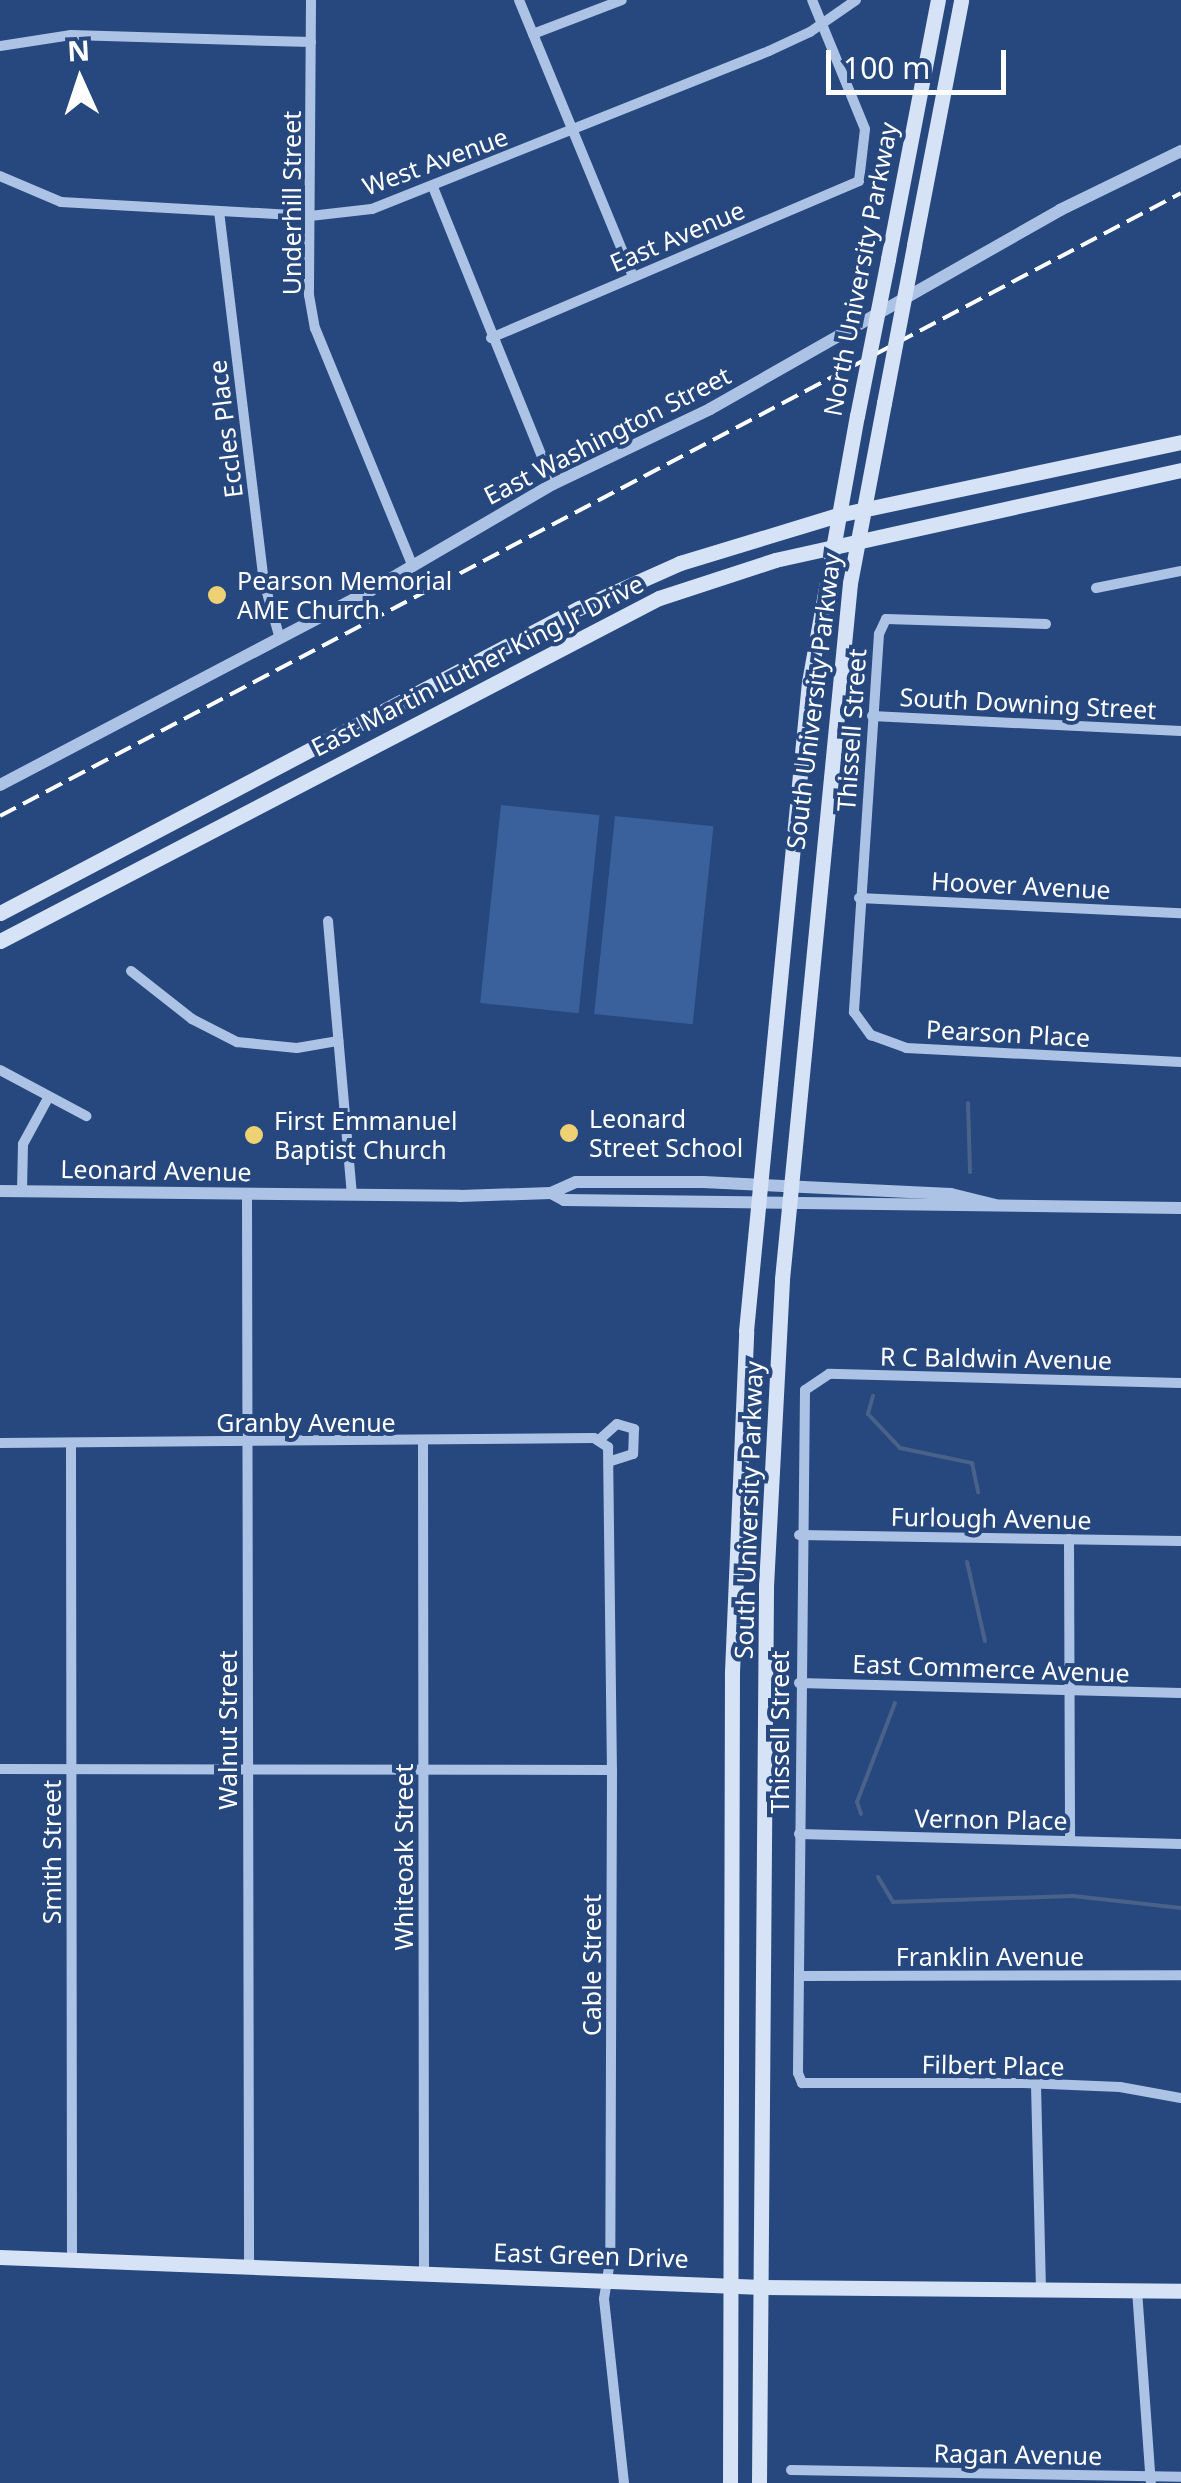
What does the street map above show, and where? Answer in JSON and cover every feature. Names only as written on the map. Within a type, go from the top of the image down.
[{"type":"main road","name":"North University Parkway","points":[[832,548],[938,0]]},
{"type":"main road","name":"North University Parkway","points":[[857,543],[961,0]]},
{"type":"main road","name":"East Martin Luther King Jr Drive","points":[[0,912],[579,608],[695,558],[838,515],[1181,442]]},
{"type":"main road","name":"East Martin Luther King Jr Drive","points":[[0,942],[643,606],[718,577],[832,548],[1181,470]]},
{"type":"main road","name":"South University Parkway","points":[[759,2483],[766,1586],[787,1205],[857,543]]},
{"type":"main road","name":"South University Parkway","points":[[730,2483],[734,1633],[746,1330],[786,878],[832,548]]},
{"type":"main road","name":"East Green Drive","points":[[0,2257],[762,2288],[1181,2290]]},
{"type":"street","name":"Underhill Street","points":[[311,0],[310,216],[315,328],[413,567]]},
{"type":"street","points":[[519,0],[633,276]]},
{"type":"street","points":[[812,0],[820,22]]},
{"type":"street","name":"West Avenue","points":[[0,176],[61,202],[310,216],[372,209],[810,32],[856,0]]},
{"type":"street","points":[[533,34],[616,1]]},
{"type":"street","name":"East Avenue","points":[[491,338],[858,180],[864,160],[865,130],[820,22]]},
{"type":"street","points":[[0,46],[71,35],[311,42]]},
{"type":"street","name":"East Washington Street","points":[[0,785],[413,567],[553,484],[710,409],[1060,210],[1181,151]]},
{"type":"street","points":[[433,187],[553,484]]},
{"type":"street","name":"Eccles Place","points":[[220,211],[264,582],[280,639]]},
{"type":"street","points":[[1096,588],[1181,572]]},
{"type":"street","name":"Thissell Street","points":[[853,1006],[878,634],[886,619],[1046,624]]},
{"type":"street","name":"South Downing Street","points":[[872,716],[1181,731]]},
{"type":"street","name":"Hoover Avenue","points":[[858,898],[1181,913]]},
{"type":"street","points":[[328,921],[352,1195]]},
{"type":"street","points":[[131,972],[192,1019],[237,1042],[297,1048],[338,1041]]},
{"type":"street","name":"Pearson Place","points":[[853,1006],[871,1035],[894,1046],[1181,1062]]},
{"type":"street","points":[[0,1070],[47,1100],[86,1116]]},
{"type":"street","points":[[22,1191],[23,1144],[47,1100]]},
{"type":"street","name":"Leonard Avenue","points":[[0,1191],[551,1193],[576,1182],[761,1183],[789,1188],[951,1194],[995,1205]]},
{"type":"street","name":"Leonard Avenue","points":[[551,1193],[564,1200],[1181,1208]]},
{"type":"street","name":"Walnut Street","points":[[247,1194],[249,2266]]},
{"type":"street","name":"R C Baldwin Avenue","points":[[811,1381],[829,1374],[1181,1383]]},
{"type":"street","name":"Thissell Street","points":[[802,2083],[799,1534],[802,1400],[811,1381]]},
{"type":"street","name":"Granby Avenue","points":[[0,1443],[604,1443],[616,1424],[634,1429],[633,1454],[611,1461]]},
{"type":"street","name":"Whiteoak Street","points":[[424,1442],[424,2273]]},
{"type":"street","name":"Cable Street","points":[[604,1443],[611,1461],[612,1770],[606,2280],[624,2483]]},
{"type":"street","name":"Smith Street","points":[[71,1444],[72,2260]]},
{"type":"street","name":"Furlough Avenue","points":[[799,1534],[1181,1541]]},
{"type":"street","points":[[1069,1539],[1070,1841]]},
{"type":"street","name":"East Commerce Avenue","points":[[799,1682],[1181,1693]]},
{"type":"street","points":[[0,1769],[612,1770]]},
{"type":"street","name":"Vernon Place","points":[[800,1834],[1181,1844]]},
{"type":"street","name":"Franklin Avenue","points":[[799,1976],[1181,1975]]},
{"type":"street","name":"Filbert Place","points":[[802,2083],[1120,2087],[1181,2098]]},
{"type":"street","points":[[1036,2085],[1041,2290]]},
{"type":"street","points":[[1138,2290],[1150,2480]]},
{"type":"street","name":"Ragan Avenue","points":[[791,2470],[1150,2480],[1181,2476]]},
{"type":"shaded area","points":[[501,805],[599,815],[579,1013],[480,1003]]},
{"type":"shaded area","points":[[615,816],[713,826],[693,1024],[594,1014]]},
{"type":"waterway","points":[[968,1103],[970,1172]]},
{"type":"waterway","points":[[873,1396],[868,1414],[900,1448],[972,1463],[978,1492]]},
{"type":"waterway","points":[[967,1562],[985,1641]]},
{"type":"waterway","points":[[861,1814],[857,1802],[895,1703]]},
{"type":"waterway","points":[[878,1877],[893,1902],[1073,1896],[1181,1908]]},
{"type":"railway","points":[[0,816],[1181,193]]},
{"type":"place","name":"Pearson Memorial AME Church","points":[[217,595]]},
{"type":"place","name":"Leonard Street School","points":[[569,1133]]},
{"type":"place","name":"First Emmanuel Baptist Church","points":[[254,1135]]}]
